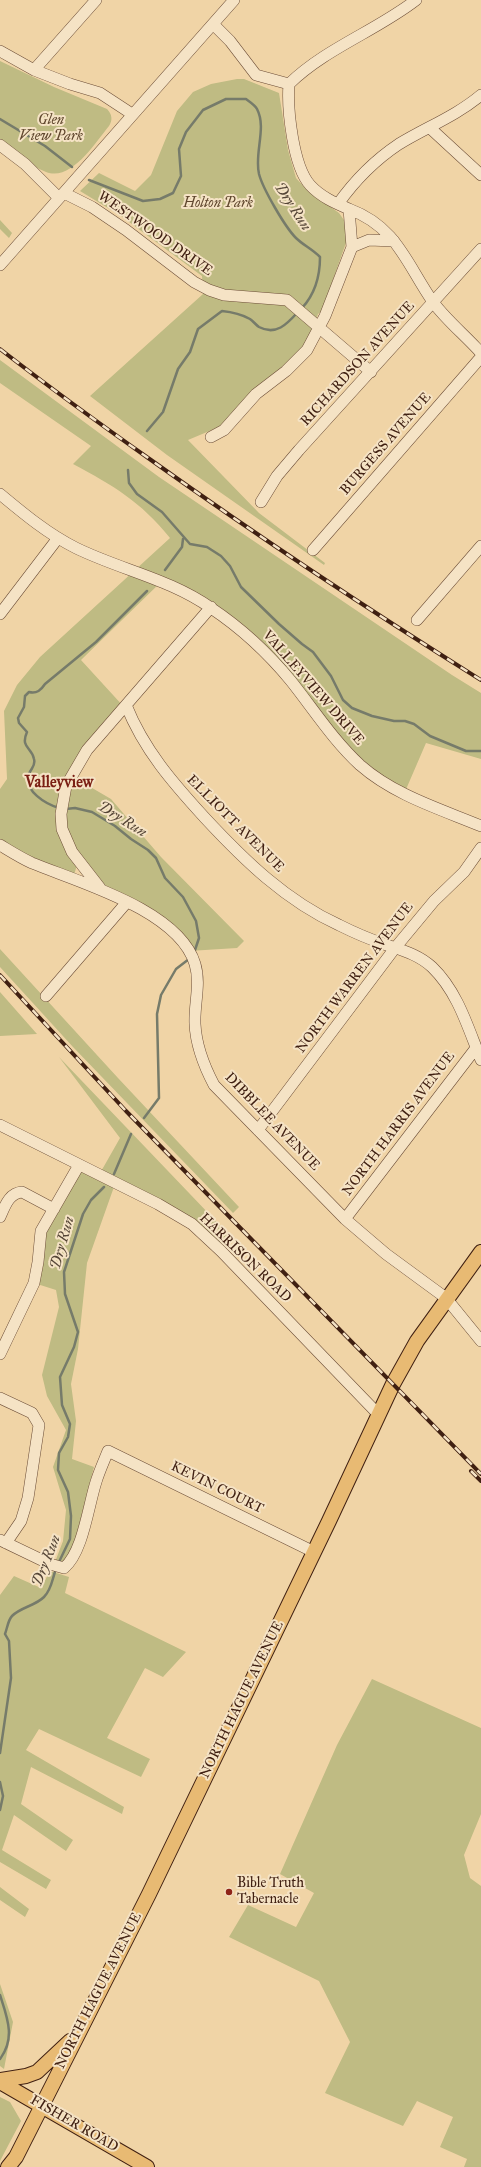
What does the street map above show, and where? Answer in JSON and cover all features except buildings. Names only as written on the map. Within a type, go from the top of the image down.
[{"type":"main road","name":"NORTH HAGUE AVENUE","points":[[13,2164],[78,2032],[149,1894],[314,1552],[393,1384],[417,1341],[446,1298],[481,1252]]},
{"type":"main road","points":[[0,2081],[26,2076],[37,2072],[78,2032]]},
{"type":"main road","name":"FISHER ROAD","points":[[0,2081],[147,2167]]},
{"type":"street","points":[[34,70],[96,0]]},
{"type":"street","points":[[0,265],[234,0]]},
{"type":"street","points":[[416,0],[402,11],[315,62],[289,84],[289,116],[299,166],[310,185],[328,200],[365,215],[376,222],[394,241],[434,303],[481,353]]},
{"type":"street","points":[[213,24],[230,40],[256,75],[289,84]]},
{"type":"street","points":[[0,51],[34,70],[100,94],[132,114]]},
{"type":"street","points":[[338,204],[358,178],[381,157],[400,144],[461,110],[481,95]]},
{"type":"street","points":[[430,128],[481,175]]},
{"type":"street","name":"WESTWOOD DRIVE","points":[[0,145],[25,164],[61,196],[92,207],[126,230],[194,282],[209,290],[224,295],[278,298],[287,300],[307,315],[371,372]]},
{"type":"street","points":[[211,438],[224,430],[256,394],[299,359],[319,327],[352,247],[349,209]]},
{"type":"street","points":[[352,247],[369,240],[394,241]]},
{"type":"street","name":"RICHARDSON AVENUE","points":[[261,502],[277,476],[481,249]]},
{"type":"street","name":"BURGESS AVENUE","points":[[313,550],[481,357]]},
{"type":"street","name":"VALLEYVIEW DRIVE","points":[[0,494],[33,522],[58,538],[96,556],[162,581],[189,594],[210,607],[246,634],[269,657],[331,733],[367,770],[404,794],[481,826]]},
{"type":"street","points":[[0,614],[58,538]]},
{"type":"street","points":[[417,620],[481,546]]},
{"type":"street","points":[[100,888],[78,862],[62,829],[62,809],[66,786],[79,761],[210,607]]},
{"type":"street","name":"ELLIOTT AVENUE","points":[[126,705],[139,734],[160,767],[219,834],[276,886],[320,916],[339,926],[418,956],[431,966],[449,986],[481,1060]]},
{"type":"street","name":"DIBBLEE AVENUE","points":[[0,845],[31,862],[100,888],[166,927],[189,951],[194,963],[198,977],[195,1025],[203,1064],[214,1084],[345,1219],[386,1254],[446,1298],[481,1341]]},
{"type":"street","name":"NORTH WARREN AVENUE","points":[[258,1130],[396,948],[434,901],[464,872],[481,848]]},
{"type":"street","points":[[46,996],[126,902]]},
{"type":"street","name":"NORTH HARRIS AVENUE","points":[[345,1219],[476,1048]]},
{"type":"street","name":"HARRISON ROAD","points":[[0,1125],[158,1204],[192,1224],[226,1257],[379,1415]]},
{"type":"street","points":[[0,1354],[34,1283],[41,1231],[79,1165]]},
{"type":"street","points":[[0,1217],[12,1196],[22,1192],[54,1209]]},
{"type":"street","points":[[0,1398],[32,1413],[39,1425],[28,1498],[21,1521],[3,1541]]},
{"type":"street","name":"KEVIN COURT","points":[[3,1541],[50,1564],[64,1568],[70,1562],[77,1548],[96,1482],[108,1450],[314,1552]]},
{"type":"green space","name":"Glen View Park","points":[[0,61],[109,111],[111,119],[109,126],[90,151],[73,166],[55,174],[46,172],[28,162],[0,140]]},
{"type":"green space","name":"Holton Park","points":[[244,79],[279,93],[288,150],[296,178],[307,190],[339,213],[346,223],[348,237],[322,311],[318,314],[308,343],[226,424],[188,440],[259,513],[325,563],[324,565],[167,455],[90,396],[203,294],[202,276],[121,216],[80,191],[99,173],[135,191],[151,175],[177,111],[193,92],[211,84]]},
{"type":"green space","points":[[0,220],[12,233],[9,238],[0,229]]},
{"type":"green space","points":[[0,360],[159,477],[452,675],[481,693],[481,759],[426,743],[404,794],[373,775],[258,645],[162,581],[81,660],[124,707],[67,786],[87,785],[111,799],[161,857],[244,941],[237,948],[189,951],[183,942],[114,895],[78,862],[73,878],[0,845],[0,789],[7,779],[4,711],[17,685],[40,657],[170,538],[148,514],[126,495],[73,464],[91,446],[0,383]]},
{"type":"green space","points":[[0,949],[239,1207],[233,1213],[73,1047],[0,967]]},
{"type":"green space","points":[[0,992],[37,1034],[0,1036]]},
{"type":"green space","points":[[59,1057],[233,1239],[221,1251],[206,1238],[115,1184],[87,1263],[78,1349],[71,1384],[76,1421],[72,1459],[94,1467],[73,1549],[64,1565],[55,1562],[63,1541],[66,1510],[53,1467],[66,1430],[47,1396],[42,1375],[59,1307],[56,1290],[34,1283],[39,1246],[79,1165],[99,1175],[120,1138]]},
{"type":"green space","points":[[50,1571],[69,1577],[65,1593],[186,1652],[163,1677],[145,1668],[107,1738],[150,1759],[141,1777],[39,1729],[26,1750],[124,1807],[122,1814],[31,1767],[21,1804],[73,1840],[66,1851],[14,1815],[2,1850],[51,1880],[46,1889],[0,1862],[0,1595],[14,1576],[41,1588]]},
{"type":"green space","points":[[372,1679],[481,1728],[481,1814],[464,1855],[470,1878],[481,1886],[481,2167],[464,2167],[467,2159],[440,2147],[453,2117],[417,2101],[403,2126],[325,2093],[350,2042],[319,1981],[229,1937],[248,1905],[296,1927],[314,1893],[280,1874],[337,1745]]},
{"type":"green space","points":[[0,1887],[29,1909],[25,1917],[0,1900]]},
{"type":"green space","points":[[0,1984],[13,2022],[4,2069],[0,2066]]},
{"type":"green space","points":[[0,2097],[10,2102],[21,2121],[0,2161]]},
{"type":"waterway","name":"Dry Run","points":[[89,180],[143,201],[160,199],[173,193],[181,176],[179,149],[186,132],[203,110],[226,99],[246,99],[256,108],[260,116],[261,132],[258,166],[261,181],[291,233],[320,257],[316,284],[307,303],[302,308]]},
{"type":"waterway","name":"Dry Run","points":[[0,119],[45,146],[72,167]]},
{"type":"waterway","name":"Dry Run","points":[[147,431],[163,412],[178,369],[190,352],[198,329],[222,311],[243,316],[250,319],[259,327],[271,330],[281,328],[297,313]]},
{"type":"waterway","points":[[128,470],[129,483],[137,494],[162,512],[190,544],[207,547],[221,556],[230,566],[241,587],[279,624],[313,652],[331,676],[343,700],[352,708],[372,716],[394,721],[405,721],[414,724],[430,736],[466,751],[481,751]]},
{"type":"waterway","name":"Dry Run","points":[[165,570],[182,547],[183,539]]},
{"type":"waterway","name":"Dry Run","points":[[59,808],[42,800],[32,791],[29,786],[29,774],[34,765],[34,761],[33,755],[25,741],[27,732],[19,723],[18,718],[24,707],[25,696],[29,692],[37,692],[40,690],[45,684],[96,642],[147,591]]},
{"type":"waterway","name":"Dry Run","points":[[66,809],[75,808],[92,812],[115,826],[148,850],[156,858],[165,878],[183,897],[196,921],[199,938],[194,953]]},
{"type":"waterway","name":"Dry Run","points":[[144,1118],[159,1098],[157,1014],[161,995],[176,969],[189,959]]},
{"type":"waterway","name":"Dry Run","points":[[114,1174],[131,1134]]},
{"type":"waterway","name":"Dry Run","points":[[58,1564],[70,1539],[71,1516],[68,1492],[58,1470],[59,1453],[68,1437],[70,1424],[62,1405],[60,1377],[74,1347],[78,1332],[65,1294],[64,1272],[83,1214],[91,1200],[104,1187]]},
{"type":"waterway","name":"Dry Run","points":[[0,1753],[11,1678],[9,1641],[5,1634],[11,1618],[16,1613],[40,1600],[47,1594],[56,1569]]},
{"type":"waterway","name":"Dry Run","points":[[0,1782],[3,1796],[0,1810]]},
{"type":"waterway","name":"Dry Run","points":[[0,1995],[9,2027],[8,2043],[0,2059]]},
{"type":"railway","points":[[0,349],[94,419],[232,517],[397,627],[481,680]]},
{"type":"railway","points":[[0,975],[126,1111],[481,1474]]},
{"type":"railway","points":[[471,1471],[481,1481]]},
{"type":"place","name":"Bible Truth Tabernacle","points":[[229,1892]]},
{"type":"district","name":"Valleyview","points":[[59,783]]}]
